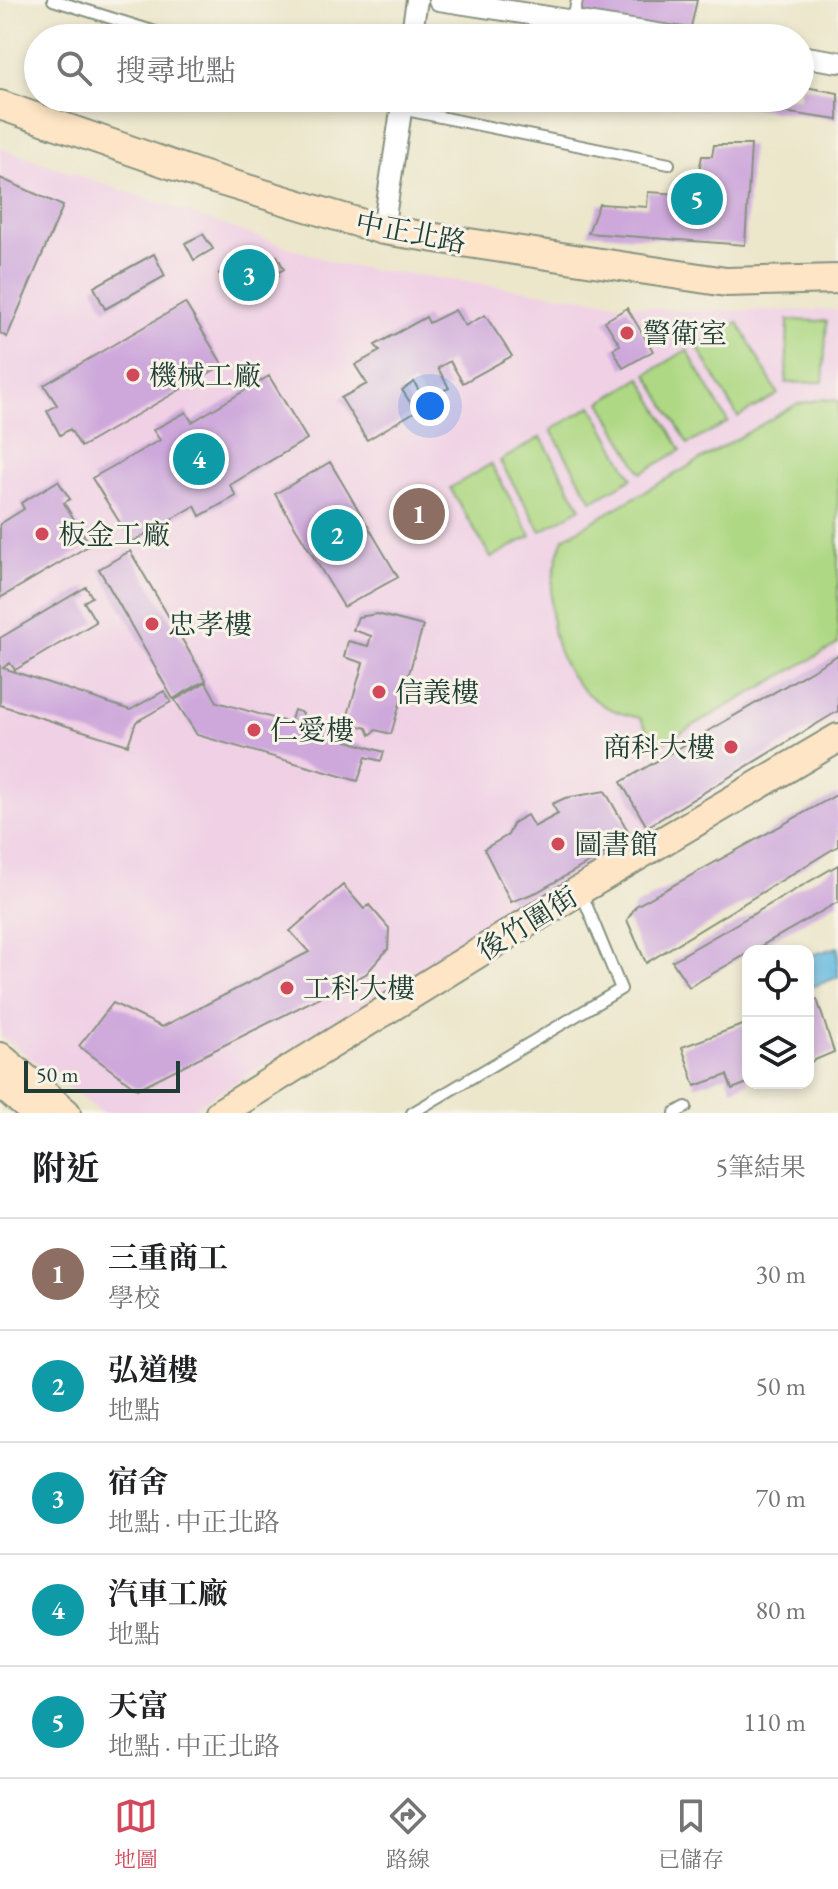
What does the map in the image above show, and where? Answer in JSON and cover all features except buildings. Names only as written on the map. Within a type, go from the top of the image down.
[{"type":"street","points":[[413,24],[417,0]]},
{"type":"street","points":[[439,0],[592,24]]},
{"type":"street","points":[[814,58],[838,62]]},
{"type":"street","name":"中正北路","points":[[0,105],[204,176],[383,230],[726,282],[838,279]]},
{"type":"street","points":[[383,230],[401,112]]},
{"type":"street","name":"後竹圍街","points":[[220,1113],[580,890],[838,738]]},
{"type":"street","points":[[0,1057],[66,1113]]},
{"type":"street","points":[[0,1083],[35,1113]]},
{"type":"lane","points":[[53,0],[130,24]]},
{"type":"lane","points":[[573,21],[577,0]]},
{"type":"lane","points":[[441,112],[669,164]]},
{"type":"lane","points":[[412,1113],[621,989],[580,890]]},
{"type":"lane","points":[[675,1113],[686,1107]]},
{"type":"shaded area","points":[[0,148],[341,265],[678,311],[838,310],[838,717],[185,1113],[102,1113],[0,1035]]},
{"type":"green space","points":[[788,320],[827,321],[823,382],[786,383]]},
{"type":"green space","points":[[738,322],[778,394],[738,417],[697,346]]},
{"type":"green space","points":[[687,350],[728,422],[688,444],[647,374]]},
{"type":"green space","points":[[641,378],[681,450],[641,473],[601,402]]},
{"type":"green space","points":[[823,399],[838,401],[838,644],[657,746],[640,718],[610,709],[587,694],[570,674],[558,650],[552,623],[551,595],[555,566],[564,538],[797,404]]},
{"type":"green space","points":[[592,406],[632,478],[592,501],[551,430]]},
{"type":"green space","points":[[541,437],[581,508],[541,531],[500,461]]},
{"type":"green space","points":[[491,464],[531,536],[491,558],[450,488]]},
{"type":"water","points":[[838,947],[838,977],[814,986],[814,954]]},
{"type":"place","name":"天富","points":[[697,199]]},
{"type":"place","name":"宿舍","points":[[249,275]]},
{"type":"place","name":"警衛室","points":[[627,333]]},
{"type":"place","name":"機械工廠","points":[[133,375]]},
{"type":"place","name":"汽車工廠","points":[[199,459]]},
{"type":"place","name":"三重商工","points":[[419,514]]},
{"type":"place","name":"板金工廠","points":[[42,534]]},
{"type":"place","name":"弘道樓","points":[[337,535]]},
{"type":"place","name":"忠孝樓","points":[[152,624]]},
{"type":"place","name":"信義樓","points":[[379,692]]},
{"type":"place","name":"仁愛樓","points":[[254,730]]},
{"type":"place","name":"商科大樓","points":[[731,747]]},
{"type":"place","name":"圖書館","points":[[558,844]]},
{"type":"place","name":"工科大樓","points":[[287,988]]}]
